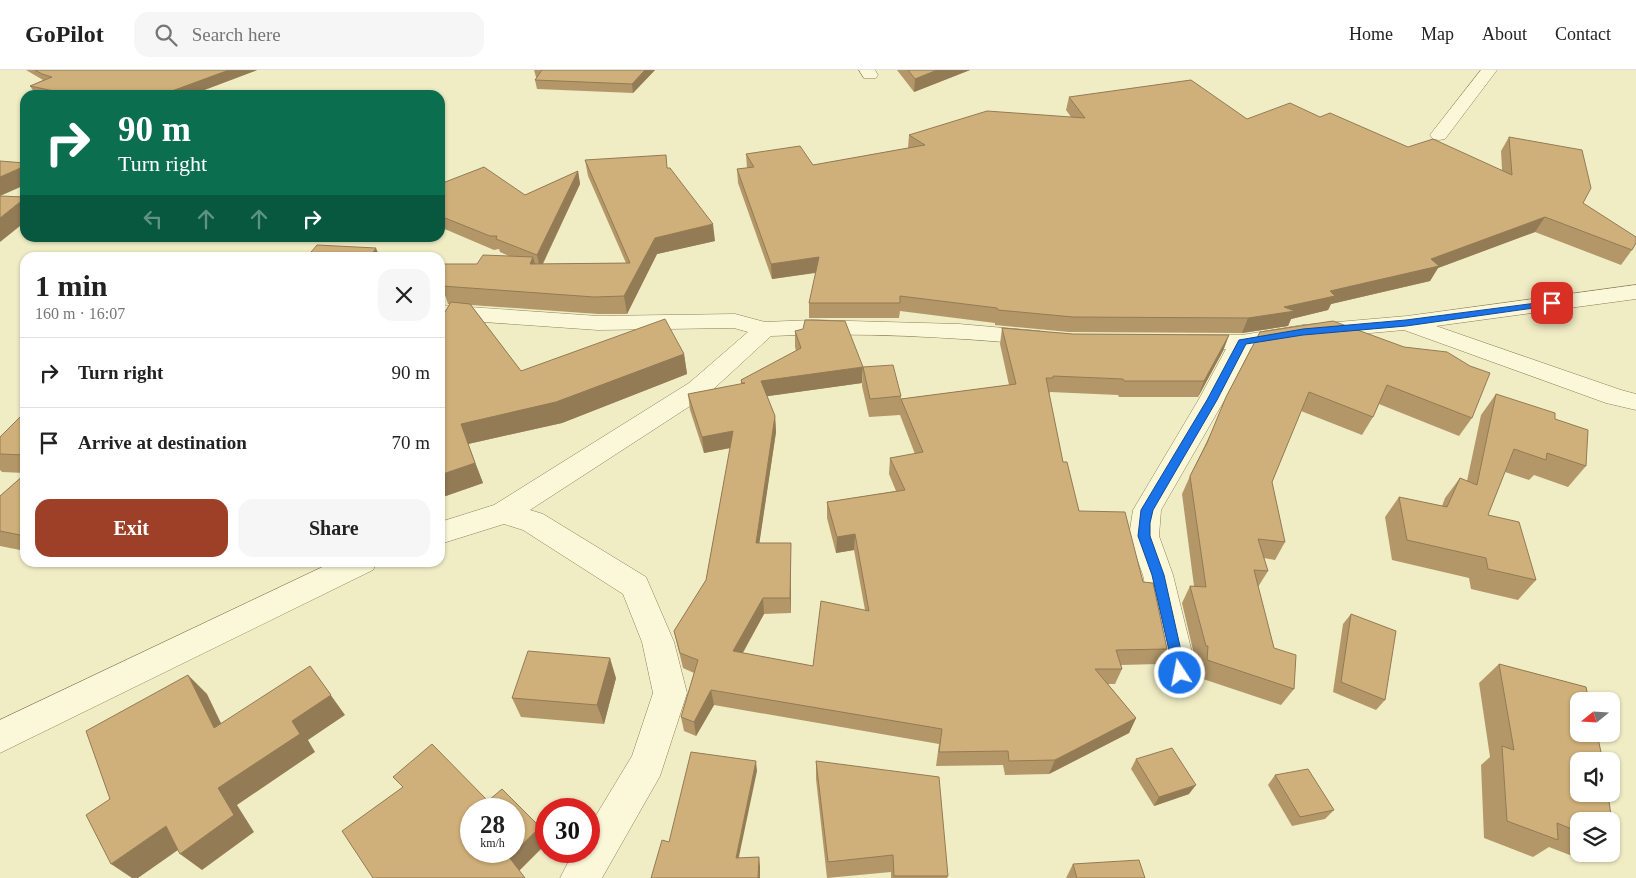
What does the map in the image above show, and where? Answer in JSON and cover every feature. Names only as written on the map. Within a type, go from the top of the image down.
[{"type":"street","points":[[1439,135],[1489,70]]},
{"type":"street","points":[[1166,342],[1242,342],[1303,332],[1406,323],[1636,292]]},
{"type":"street","points":[[445,312],[598,323],[735,321],[765,329],[959,331],[1059,340]]},
{"type":"street","points":[[1406,323],[1629,403]]},
{"type":"street","points":[[445,531],[504,513],[698,389],[765,329]]},
{"type":"street","points":[[1180,673],[1158,575],[1144,536],[1144,523],[1147,510],[1212,400],[1242,342]]},
{"type":"street","points":[[504,513],[533,522],[635,586],[658,642],[670,693],[647,764],[580,878]]},
{"type":"street","points":[[0,737],[352,567]]},
{"type":"building","points":[[35,70],[229,70],[175,90],[49,90],[30,86],[52,77]]},
{"type":"building","points":[[542,70],[645,70],[632,84],[535,80]]},
{"type":"building","points":[[908,70],[937,70],[915,79]]},
{"type":"building","points":[[1191,80],[1247,119],[1290,103],[1320,117],[1330,113],[1408,147],[1433,139],[1512,175],[1509,137],[1582,150],[1591,188],[1583,203],[1636,237],[1636,243],[1632,250],[1545,217],[1431,259],[1439,266],[1330,291],[1335,296],[1284,307],[1295,311],[1248,318],[1073,317],[998,310],[997,308],[900,296],[900,303],[809,303],[819,257],[771,264],[737,169],[754,167],[746,154],[800,146],[813,165],[925,145],[909,135],[987,111],[1085,118],[1069,97]]},
{"type":"building","points":[[666,155],[667,168],[670,168],[713,224],[655,238],[624,296],[594,297],[445,286],[445,264],[477,264],[483,255],[533,257],[530,264],[630,263],[585,160]]},
{"type":"building","points":[[0,161],[20,163],[20,168],[0,177]]},
{"type":"building","points":[[484,167],[525,195],[578,171],[537,255],[496,239],[497,236],[490,236],[445,218],[445,182]]},
{"type":"building","points":[[0,196],[20,197],[20,202],[0,218]]},
{"type":"building","points":[[317,245],[376,248],[373,252],[311,252]]},
{"type":"building","points":[[451,302],[470,304],[521,371],[665,319],[684,354],[556,402],[461,424],[475,463],[445,473],[445,312]]},
{"type":"building","points":[[805,320],[845,321],[863,367],[761,381],[775,416],[756,543],[791,543],[790,598],[763,598],[733,651],[813,666],[821,601],[869,611],[855,534],[837,537],[827,502],[905,490],[890,458],[923,452],[901,399],[1016,384],[1002,328],[1073,334],[1229,335],[1204,381],[1124,381],[1123,379],[1053,376],[1053,378],[1046,378],[1063,462],[1067,462],[1079,511],[1125,512],[1143,582],[1153,583],[1167,649],[1116,650],[1122,669],[1095,669],[1136,718],[1055,760],[1009,761],[1008,751],[939,752],[942,729],[711,690],[694,722],[681,717],[698,660],[680,653],[674,631],[706,580],[733,431],[702,437],[688,394],[745,383],[742,383],[741,380],[801,348],[795,331],[803,329]]},
{"type":"building","points":[[1333,321],[1404,347],[1447,352],[1470,366],[1490,373],[1472,418],[1387,385],[1373,417],[1309,392],[1272,482],[1285,542],[1258,539],[1268,571],[1254,570],[1274,648],[1296,655],[1294,689],[1207,660],[1208,646],[1206,646],[1190,586],[1206,587],[1190,476],[1207,443],[1226,397],[1260,332]]},
{"type":"building","points":[[893,365],[901,396],[870,399],[863,367]]},
{"type":"building","points":[[1496,394],[1555,413],[1555,419],[1588,430],[1586,466],[1547,453],[1546,460],[1514,449],[1488,515],[1519,522],[1536,580],[1488,569],[1486,558],[1407,540],[1399,497],[1447,507],[1460,478],[1477,485]]},
{"type":"building","points":[[20,417],[20,455],[0,454],[0,437]]},
{"type":"building","points":[[20,478],[20,535],[0,531],[0,496]]},
{"type":"building","points":[[1351,614],[1396,631],[1385,700],[1341,682]]},
{"type":"building","points":[[528,651],[610,658],[597,705],[512,698]]},
{"type":"building","points":[[1499,664],[1586,687],[1587,692],[1570,692],[1570,742],[1599,742],[1601,752],[1570,752],[1570,802],[1609,802],[1610,812],[1570,812],[1570,828],[1557,823],[1558,840],[1507,821],[1502,746],[1514,750]]},
{"type":"building","points":[[310,666],[331,695],[292,721],[300,734],[218,788],[234,815],[180,854],[166,826],[111,864],[86,815],[110,799],[86,731],[188,675],[214,728]]},
{"type":"building","points":[[432,744],[485,798],[460,798],[460,863],[514,863],[525,878],[373,878],[342,831],[403,787],[393,777]]},
{"type":"building","points":[[1172,748],[1196,785],[1159,797],[1136,759]]},
{"type":"building","points":[[691,752],[756,761],[736,858],[759,857],[758,878],[651,878],[662,840],[669,842]]},
{"type":"building","points":[[816,761],[939,777],[948,876],[894,876],[893,855],[828,862]]},
{"type":"building","points":[[1308,769],[1334,810],[1300,817],[1275,775]]},
{"type":"building","points":[[502,789],[511,798],[492,798]]},
{"type":"building","points":[[525,812],[535,822],[535,832],[525,842]]},
{"type":"building","points":[[1139,860],[1145,878],[1077,878],[1073,864]]},
{"type":"route","points":[[1180,673],[1158,575],[1144,536],[1144,523],[1147,510],[1212,400],[1242,342],[1303,332],[1406,323],[1552,303]]}]
